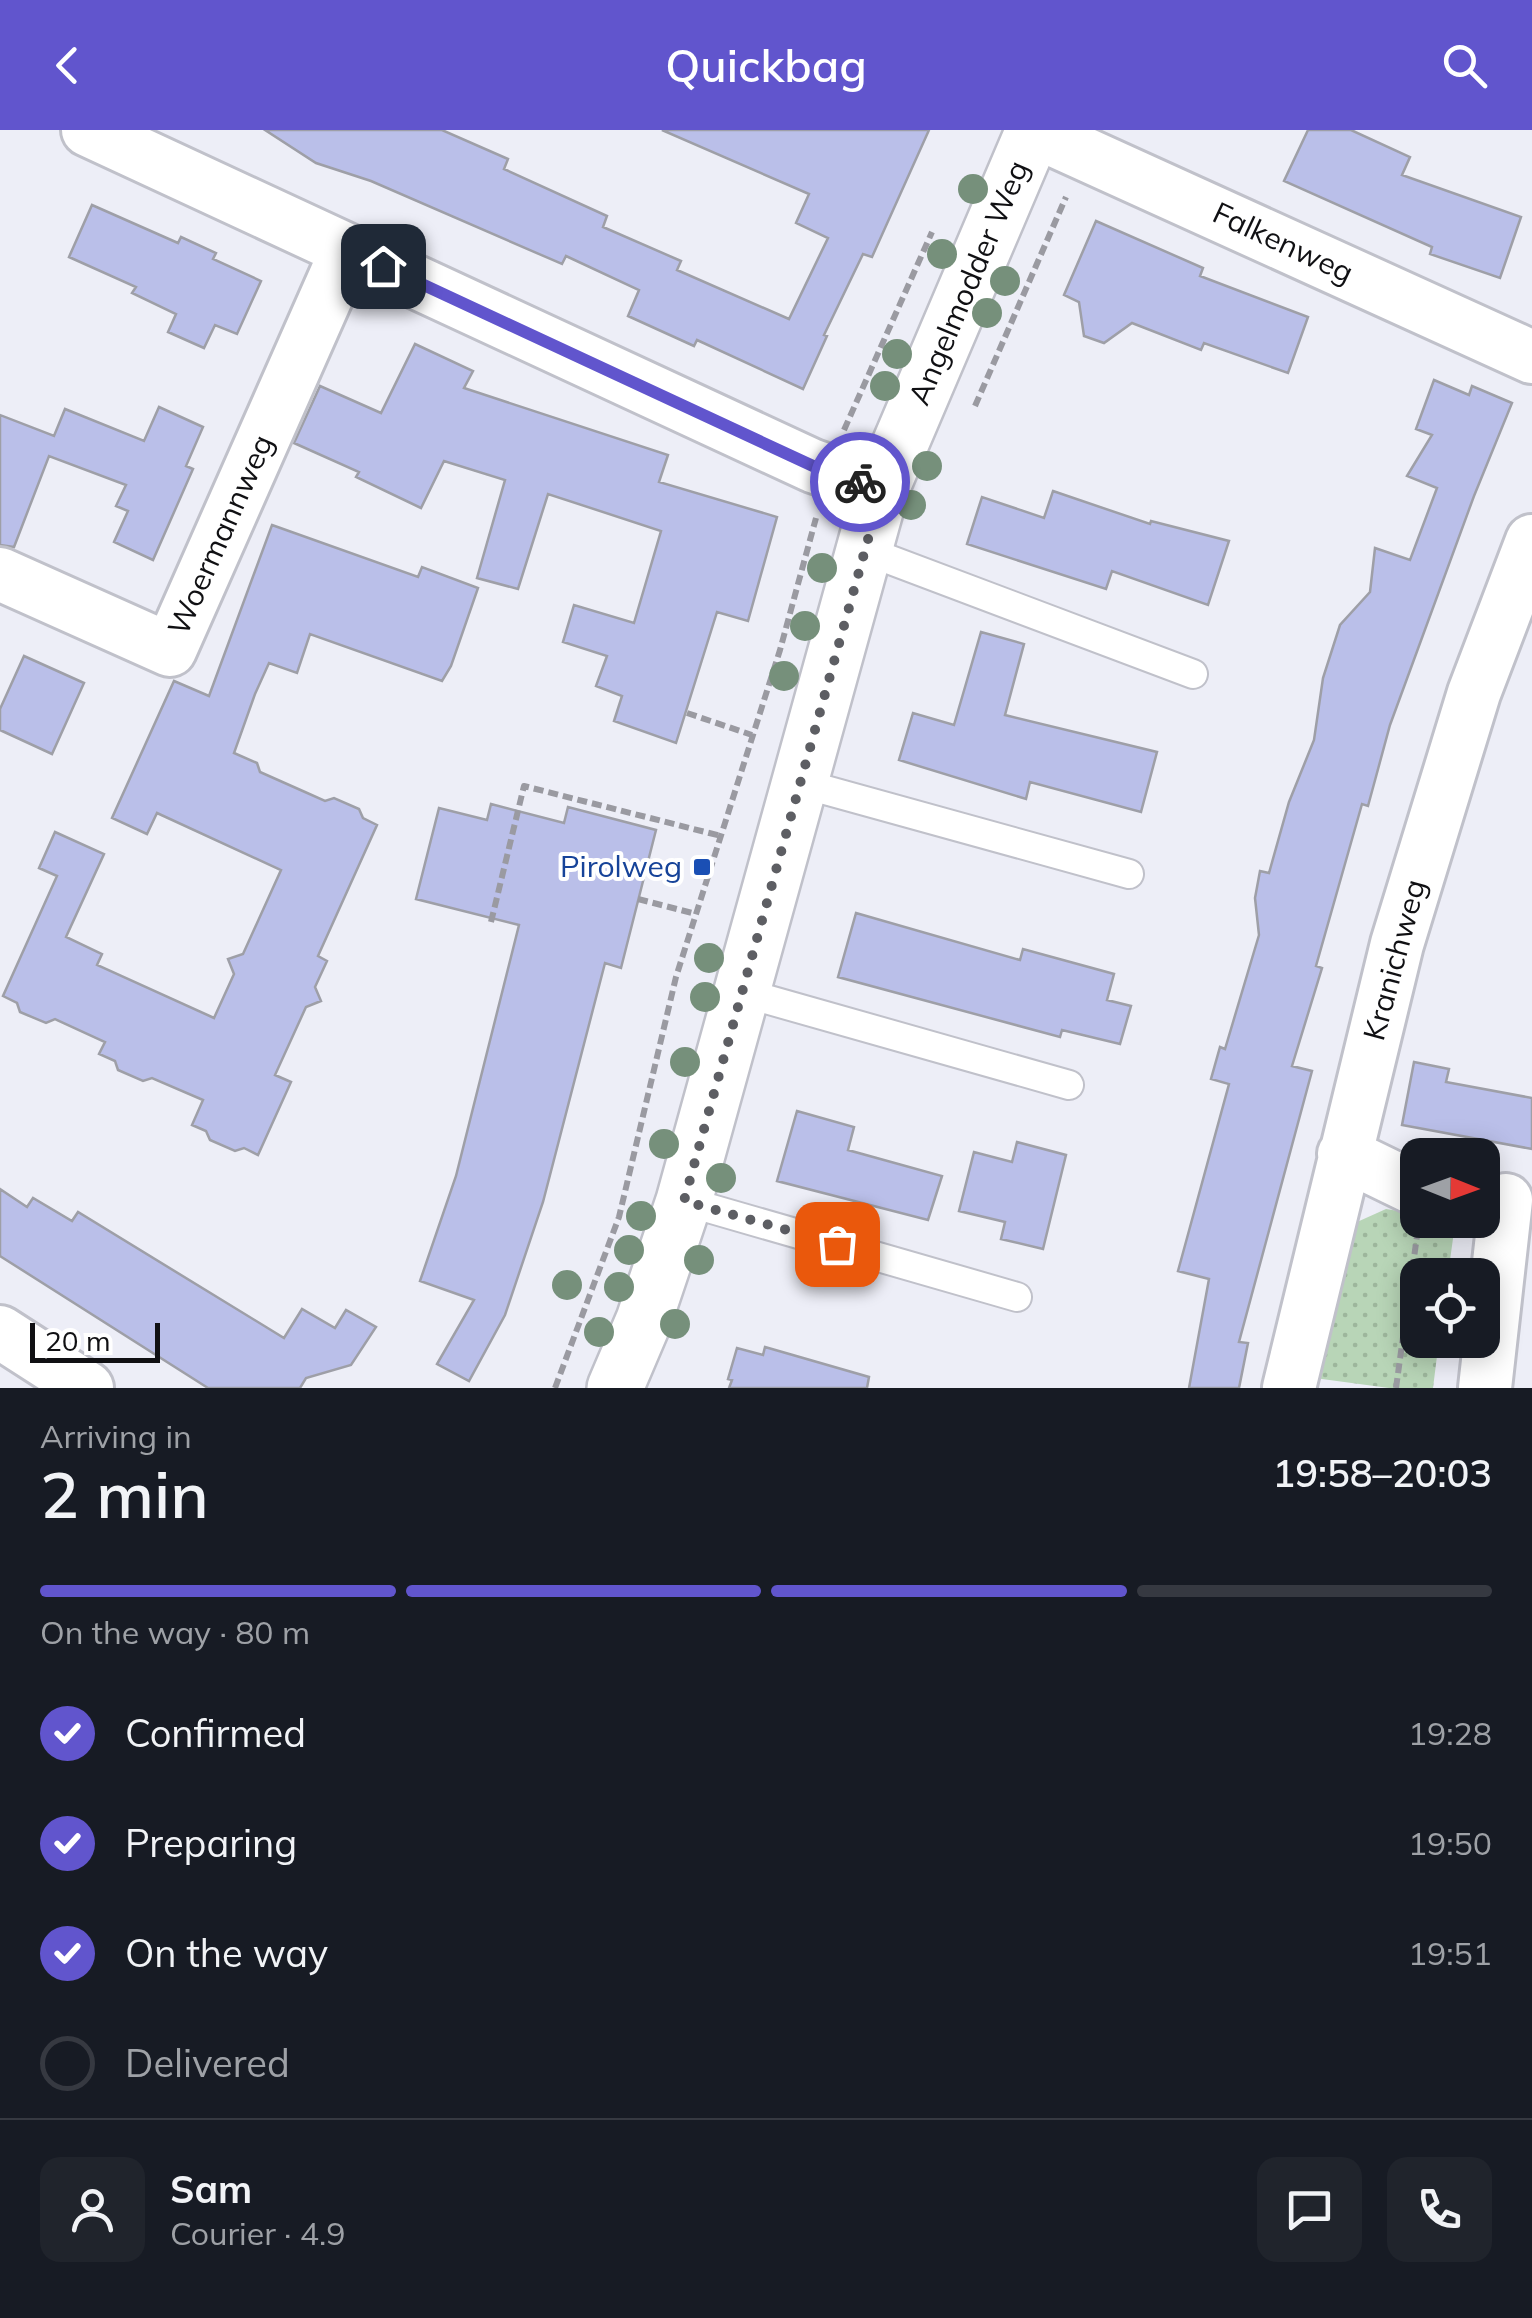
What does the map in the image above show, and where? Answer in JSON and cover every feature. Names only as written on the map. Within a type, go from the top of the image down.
[{"type":"street","points":[[88,130],[813,466],[882,489]]},
{"type":"street","name":"Falkenweg","points":[[1033,130],[1532,357]]},
{"type":"street","name":"Angelmodder Weg","points":[[615,1388],[644,1320],[684,1201],[882,489],[1033,130]]},
{"type":"street","name":"Woermannweg","points":[[0,574],[170,650],[347,250]]},
{"type":"street","name":"Kranichweg","points":[[1289,1388],[1397,944],[1474,693],[1532,541]]},
{"type":"street","points":[[1344,1154],[1400,1181]]},
{"type":"street","points":[[1485,1388],[1507,1200]]},
{"type":"street","points":[[0,1332],[88,1388]]},
{"type":"lane","points":[[864,550],[1194,674]]},
{"type":"lane","points":[[800,782],[1129,874]]},
{"type":"lane","points":[[740,992],[1069,1084]]},
{"type":"lane","points":[[684,1201],[1017,1298]]},
{"type":"path","points":[[970,416],[1086,153]]},
{"type":"path","points":[[687,713],[752,735]]},
{"type":"path","points":[[491,922],[524,786],[721,836]]},
{"type":"path","points":[[638,899],[696,914]]},
{"type":"path","points":[[1396,1388],[1417,1238]]},
{"type":"green space","points":[[1386,1209],[1400,1211],[1400,1238],[1453,1238],[1450,1258],[1400,1258],[1400,1358],[1437,1358],[1433,1388],[1389,1388],[1307,1377],[1340,1243],[1357,1222]]},
{"type":"building","points":[[265,130],[442,130],[508,159],[504,169],[607,216],[603,227],[681,261],[677,270],[789,319],[828,238],[796,223],[809,194],[662,130],[929,130],[872,257],[863,254],[803,389],[697,340],[694,346],[628,316],[639,290],[566,256],[562,264],[371,181],[316,163]]},
{"type":"building","points":[[1308,130],[1351,130],[1410,157],[1402,175],[1521,217],[1500,278],[1430,254],[1432,247],[1284,181]]},
{"type":"building","points":[[92,205],[178,243],[181,237],[216,253],[213,259],[261,281],[237,334],[215,325],[204,348],[168,332],[176,314],[132,293],[136,287],[69,257]]},
{"type":"building","points":[[1096,221],[1203,268],[1200,276],[1308,317],[1288,373],[1204,343],[1201,350],[1132,323],[1104,343],[1084,336],[1079,302],[1064,295]]},
{"type":"building","points":[[415,344],[473,371],[464,388],[668,455],[659,482],[777,517],[748,621],[717,612],[676,743],[614,721],[622,696],[596,686],[607,656],[563,642],[574,605],[634,623],[661,531],[548,494],[518,589],[477,578],[505,480],[444,461],[421,508],[356,477],[359,472],[294,443],[320,386],[381,413]]},
{"type":"building","points":[[1434,380],[1469,395],[1472,386],[1512,403],[1390,725],[1368,806],[1362,804],[1316,966],[1322,968],[1292,1066],[1312,1071],[1239,1342],[1248,1343],[1239,1388],[1189,1388],[1209,1279],[1178,1271],[1229,1084],[1211,1079],[1220,1047],[1225,1049],[1259,935],[1255,898],[1260,871],[1269,873],[1289,802],[1314,740],[1323,678],[1340,625],[1370,592],[1375,548],[1410,560],[1437,488],[1407,476],[1432,435],[1416,429]]},
{"type":"building","points":[[159,407],[203,427],[186,466],[193,469],[153,560],[114,542],[128,511],[116,506],[126,485],[49,456],[14,547],[0,545],[0,415],[54,436],[65,409],[144,441]]},
{"type":"building","points":[[1053,491],[1150,524],[1151,521],[1229,541],[1208,605],[1112,571],[1106,589],[967,544],[982,497],[1044,518]]},
{"type":"building","points":[[272,525],[418,577],[422,567],[478,588],[442,681],[310,634],[297,673],[269,663],[255,694],[234,753],[257,763],[260,772],[325,801],[334,798],[359,809],[363,818],[377,825],[318,956],[327,961],[315,987],[321,1001],[306,1007],[275,1075],[291,1082],[258,1155],[244,1148],[235,1151],[210,1140],[206,1131],[192,1125],[203,1100],[152,1078],[143,1081],[118,1070],[115,1061],[99,1054],[105,1042],[55,1019],[46,1023],[20,1012],[17,1003],[3,996],[57,876],[39,868],[55,832],[104,854],[66,937],[102,954],[97,965],[214,1018],[234,974],[228,959],[243,954],[281,870],[157,813],[147,834],[112,818],[174,681],[209,696]]},
{"type":"building","points":[[981,632],[1024,644],[1005,715],[1157,752],[1141,812],[1030,782],[1026,799],[899,760],[913,713],[954,725]]},
{"type":"building","points":[[24,656],[84,683],[52,754],[0,730],[0,709]]},
{"type":"building","points":[[491,804],[564,823],[568,807],[656,830],[621,968],[605,963],[543,1202],[505,1315],[469,1381],[437,1364],[474,1300],[420,1281],[456,1176],[519,925],[416,899],[439,808],[487,820]]},
{"type":"building","points":[[856,913],[1020,960],[1023,949],[1114,974],[1107,1000],[1131,1006],[1120,1044],[1062,1030],[1060,1037],[838,977]]},
{"type":"building","points":[[1414,1062],[1449,1069],[1446,1082],[1532,1098],[1532,1149],[1500,1143],[1500,1138],[1472,1138],[1402,1125]]},
{"type":"building","points":[[797,1111],[854,1127],[848,1150],[942,1176],[928,1220],[777,1181]]},
{"type":"building","points":[[1017,1142],[1066,1155],[1043,1249],[1001,1239],[1005,1222],[959,1211],[974,1152],[1012,1162]]},
{"type":"building","points":[[0,1189],[27,1207],[33,1198],[72,1221],[78,1212],[284,1338],[302,1309],[335,1328],[346,1310],[376,1327],[351,1365],[306,1378],[300,1388],[208,1388],[0,1256]]},
{"type":"building","points":[[765,1347],[869,1377],[867,1388],[729,1388],[737,1348],[763,1355]]},
{"type":"way so far","points":[[837,1244],[684,1201],[882,489],[860,482]]},
{"type":"place","name":"Pirolweg","points":[[702,867]]},
{"type":"route","points":[[383,266],[813,466],[860,482]]}]
